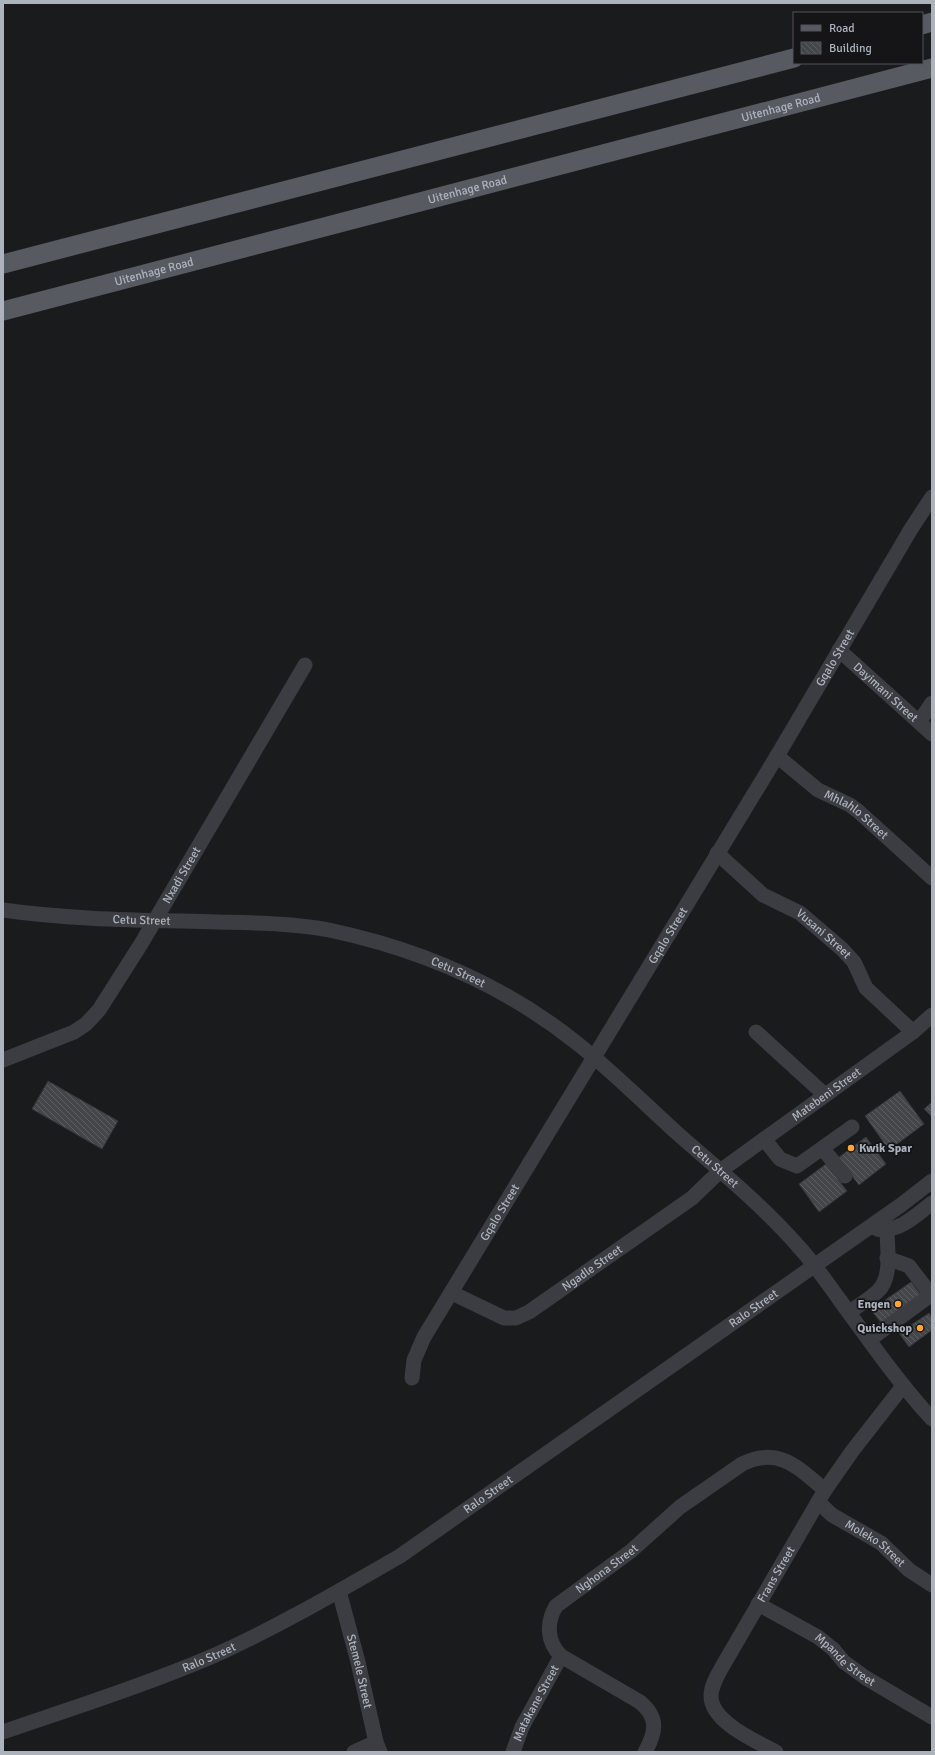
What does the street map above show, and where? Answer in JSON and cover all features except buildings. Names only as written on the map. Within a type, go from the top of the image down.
[{"type":"main road","points":[[3,264],[793,58]]},
{"type":"main road","name":"Uitenhage Road","points":[[3,311],[932,68]]},
{"type":"street","name":"Gqalo Street","points":[[412,1378],[414,1360],[419,1346],[777,756],[932,496]]},
{"type":"street","name":"Dayimani Street","points":[[839,650],[932,734]]},
{"type":"street","name":"Nxadi Street","points":[[3,1060],[74,1032],[94,1017],[106,1001],[305,665]]},
{"type":"street","points":[[919,722],[932,704]]},
{"type":"street","name":"Mhlahlo Street","points":[[777,756],[818,790],[858,811],[932,878]]},
{"type":"street","name":"Vusani Street","points":[[717,853],[763,895],[800,914],[846,953],[858,968],[866,988],[913,1032]]},
{"type":"street","name":"Cetu Street","points":[[3,910],[30,914],[294,926],[326,930],[381,944],[457,971],[490,986],[540,1017],[594,1058],[790,1237],[814,1265],[903,1386],[926,1404],[932,1420]]},
{"type":"street","name":"Matebeni Street","points":[[720,1172],[913,1032],[932,1015]]},
{"type":"street","points":[[756,1032],[825,1095]]},
{"type":"street","points":[[764,1139],[780,1159],[794,1166],[800,1166],[852,1127]]},
{"type":"street","points":[[823,1149],[845,1176]]},
{"type":"street","name":"Ngadle Street","points":[[452,1292],[504,1318],[521,1316],[692,1198],[720,1172]]},
{"type":"street","name":"Ralo Street","points":[[3,1732],[200,1661],[242,1642],[339,1591],[400,1556],[870,1226],[932,1180]]},
{"type":"street","points":[[870,1226],[887,1230],[907,1222],[932,1203]]},
{"type":"street","points":[[849,1312],[878,1291],[884,1283],[887,1275],[887,1230]]},
{"type":"street","points":[[869,1340],[930,1294],[909,1266],[887,1258]]},
{"type":"street","name":"Frans Street","points":[[775,1752],[718,1715],[712,1702],[711,1695],[716,1679],[758,1604],[822,1496],[903,1386]]},
{"type":"street","name":"Nghona Street","points":[[645,1752],[652,1738],[655,1724],[652,1717],[645,1706],[561,1656],[552,1645],[549,1632],[551,1617],[556,1606],[631,1551],[680,1507],[742,1464],[758,1457],[773,1456],[798,1469],[822,1496]]},
{"type":"street","name":"Moleko Street","points":[[822,1496],[832,1515],[880,1543],[909,1570],[932,1585]]},
{"type":"street","name":"Stemele Street","points":[[339,1591],[358,1662],[378,1747]]},
{"type":"street","name":"Mpande Street","points":[[758,1604],[818,1637],[833,1649],[844,1662],[866,1678],[932,1717]]},
{"type":"street","name":"Matakane Street","points":[[513,1752],[522,1727],[561,1656]]},
{"type":"street","points":[[354,1752],[378,1747]]},
{"type":"place","name":"Kwik Spar","points":[[851,1148]]},
{"type":"place","name":"Engen","points":[[898,1304]]},
{"type":"place","name":"Quickshop","points":[[920,1328]]}]
